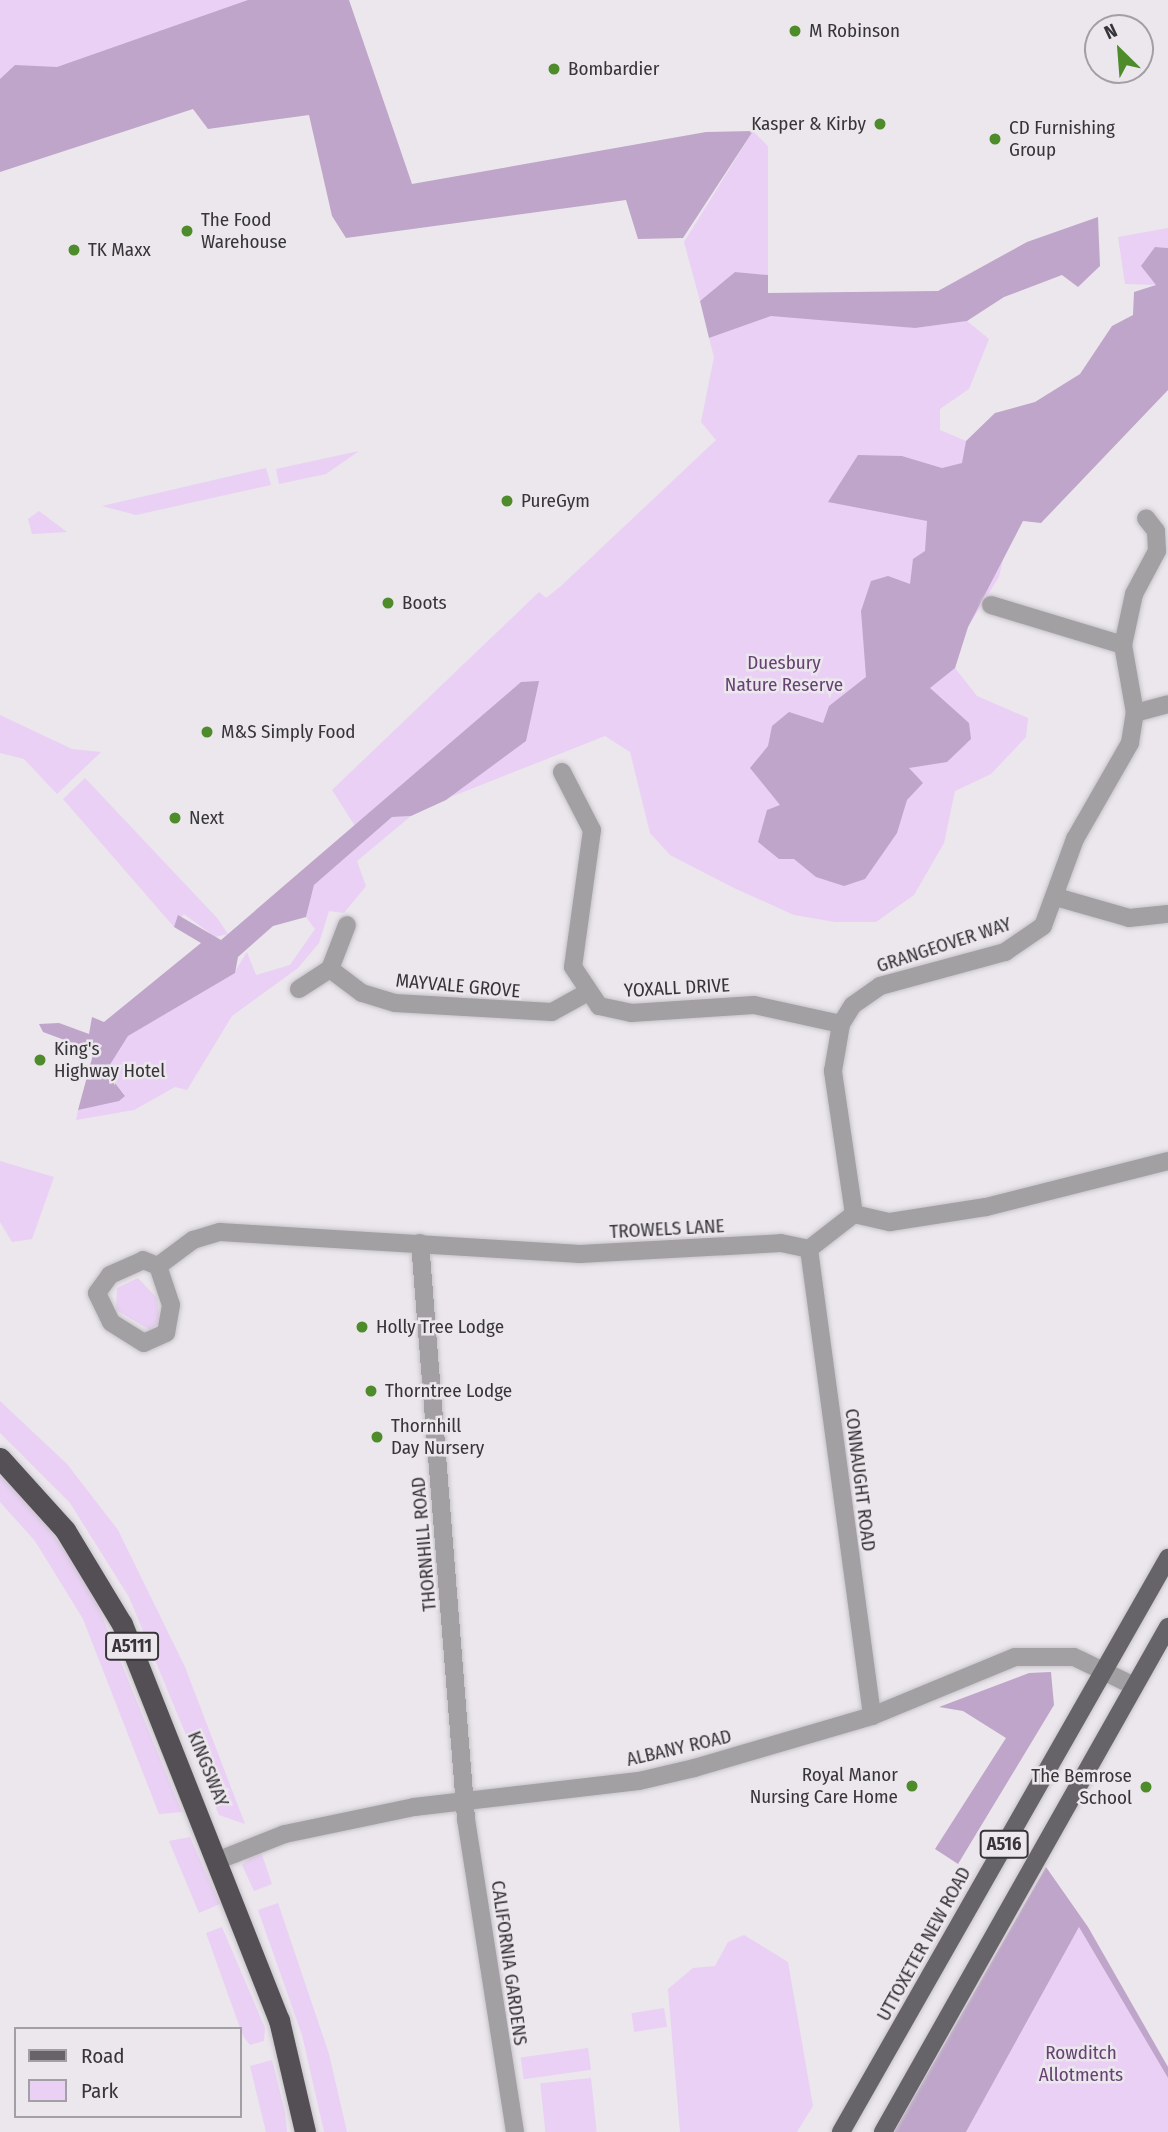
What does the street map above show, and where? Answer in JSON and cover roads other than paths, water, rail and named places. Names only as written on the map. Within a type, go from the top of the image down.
[{"type":"highway","name":"KINGSWAY","points":[[0,1458],[95,1574],[219,1860],[279,2020],[305,2132]]},
{"type":"main road","name":"UTTOXETER NEW ROAD","points":[[841,2132],[1168,1558]]},
{"type":"main road","name":"A516","points":[[883,2132],[1168,1627]]},
{"type":"street","name":"GRANGEOVER WAY","points":[[841,1024],[853,1005],[880,986],[1023,944],[1043,926],[1056,897],[1075,839],[1125,754],[1135,712],[1124,646],[1134,594],[1157,551],[1156,531],[1146,518]]},
{"type":"street","points":[[992,605],[1124,646]]},
{"type":"street","points":[[1135,712],[1168,704]]},
{"type":"street","points":[[562,772],[592,830],[572,950],[586,993]]},
{"type":"street","points":[[1056,897],[1129,918],[1168,914]]},
{"type":"street","points":[[299,989],[330,969],[347,925]]},
{"type":"street","name":"MAYVALE GROVE","points":[[330,969],[362,993],[395,1003],[552,1012],[586,993]]},
{"type":"street","name":"YOXALL DRIVE","points":[[586,993],[613,1012],[754,1005],[841,1024]]},
{"type":"street","points":[[841,1024],[833,1071],[854,1214]]},
{"type":"street","points":[[854,1214],[890,1222],[986,1207],[1168,1161]]},
{"type":"street","points":[[809,1249],[854,1214]]},
{"type":"street","name":"TROWELS LANE","points":[[158,1266],[193,1240],[220,1232],[580,1254],[781,1243],[809,1249]]},
{"type":"street","name":"THORNHILL ROAD","points":[[420,1243],[469,1800]]},
{"type":"street","name":"CONNAUGHT ROAD","points":[[809,1249],[872,1716]]},
{"type":"street","points":[[143,1260],[158,1266],[167,1285],[169,1327],[145,1343],[111,1322],[97,1293],[119,1268],[143,1260]]},
{"type":"street","name":"ALBANY ROAD","points":[[219,1860],[260,1843],[414,1807],[639,1781],[872,1716],[1015,1657],[1058,1655],[1103,1670],[1134,1686]]},
{"type":"street","name":"CALIFORNIA GARDENS","points":[[469,1800],[466,1819],[515,2132]]},
{"type":"place","name":"M Robinson","points":[[795,31]]},
{"type":"place","name":"Bombardier","points":[[554,69]]},
{"type":"place","name":"Kasper & Kirby","points":[[880,124]]},
{"type":"place","name":"CD Furnishing Group","points":[[995,139]]},
{"type":"place","name":"The Food Warehouse","points":[[187,231]]},
{"type":"place","name":"TK Maxx","points":[[74,250]]},
{"type":"place","name":"PureGym","points":[[507,501]]},
{"type":"place","name":"Boots","points":[[388,603]]},
{"type":"place","name":"M&S Simply Food","points":[[207,732]]},
{"type":"place","name":"Next","points":[[175,818]]},
{"type":"place","name":"King's Highway Hotel","points":[[40,1060]]},
{"type":"place","name":"Holly Tree Lodge","points":[[362,1327]]},
{"type":"place","name":"Thorntree Lodge","points":[[371,1391]]},
{"type":"place","name":"Thornhill Day Nursery","points":[[377,1437]]},
{"type":"place","name":"Royal Manor Nursing Care Home","points":[[912,1786]]},
{"type":"place","name":"The Bemrose School","points":[[1146,1787]]},
{"type":"park label","name":"Duesbury Nature Reserve","points":[[784,674]]},
{"type":"park label","name":"Rowditch Allotments","points":[[1081,2064]]}]
